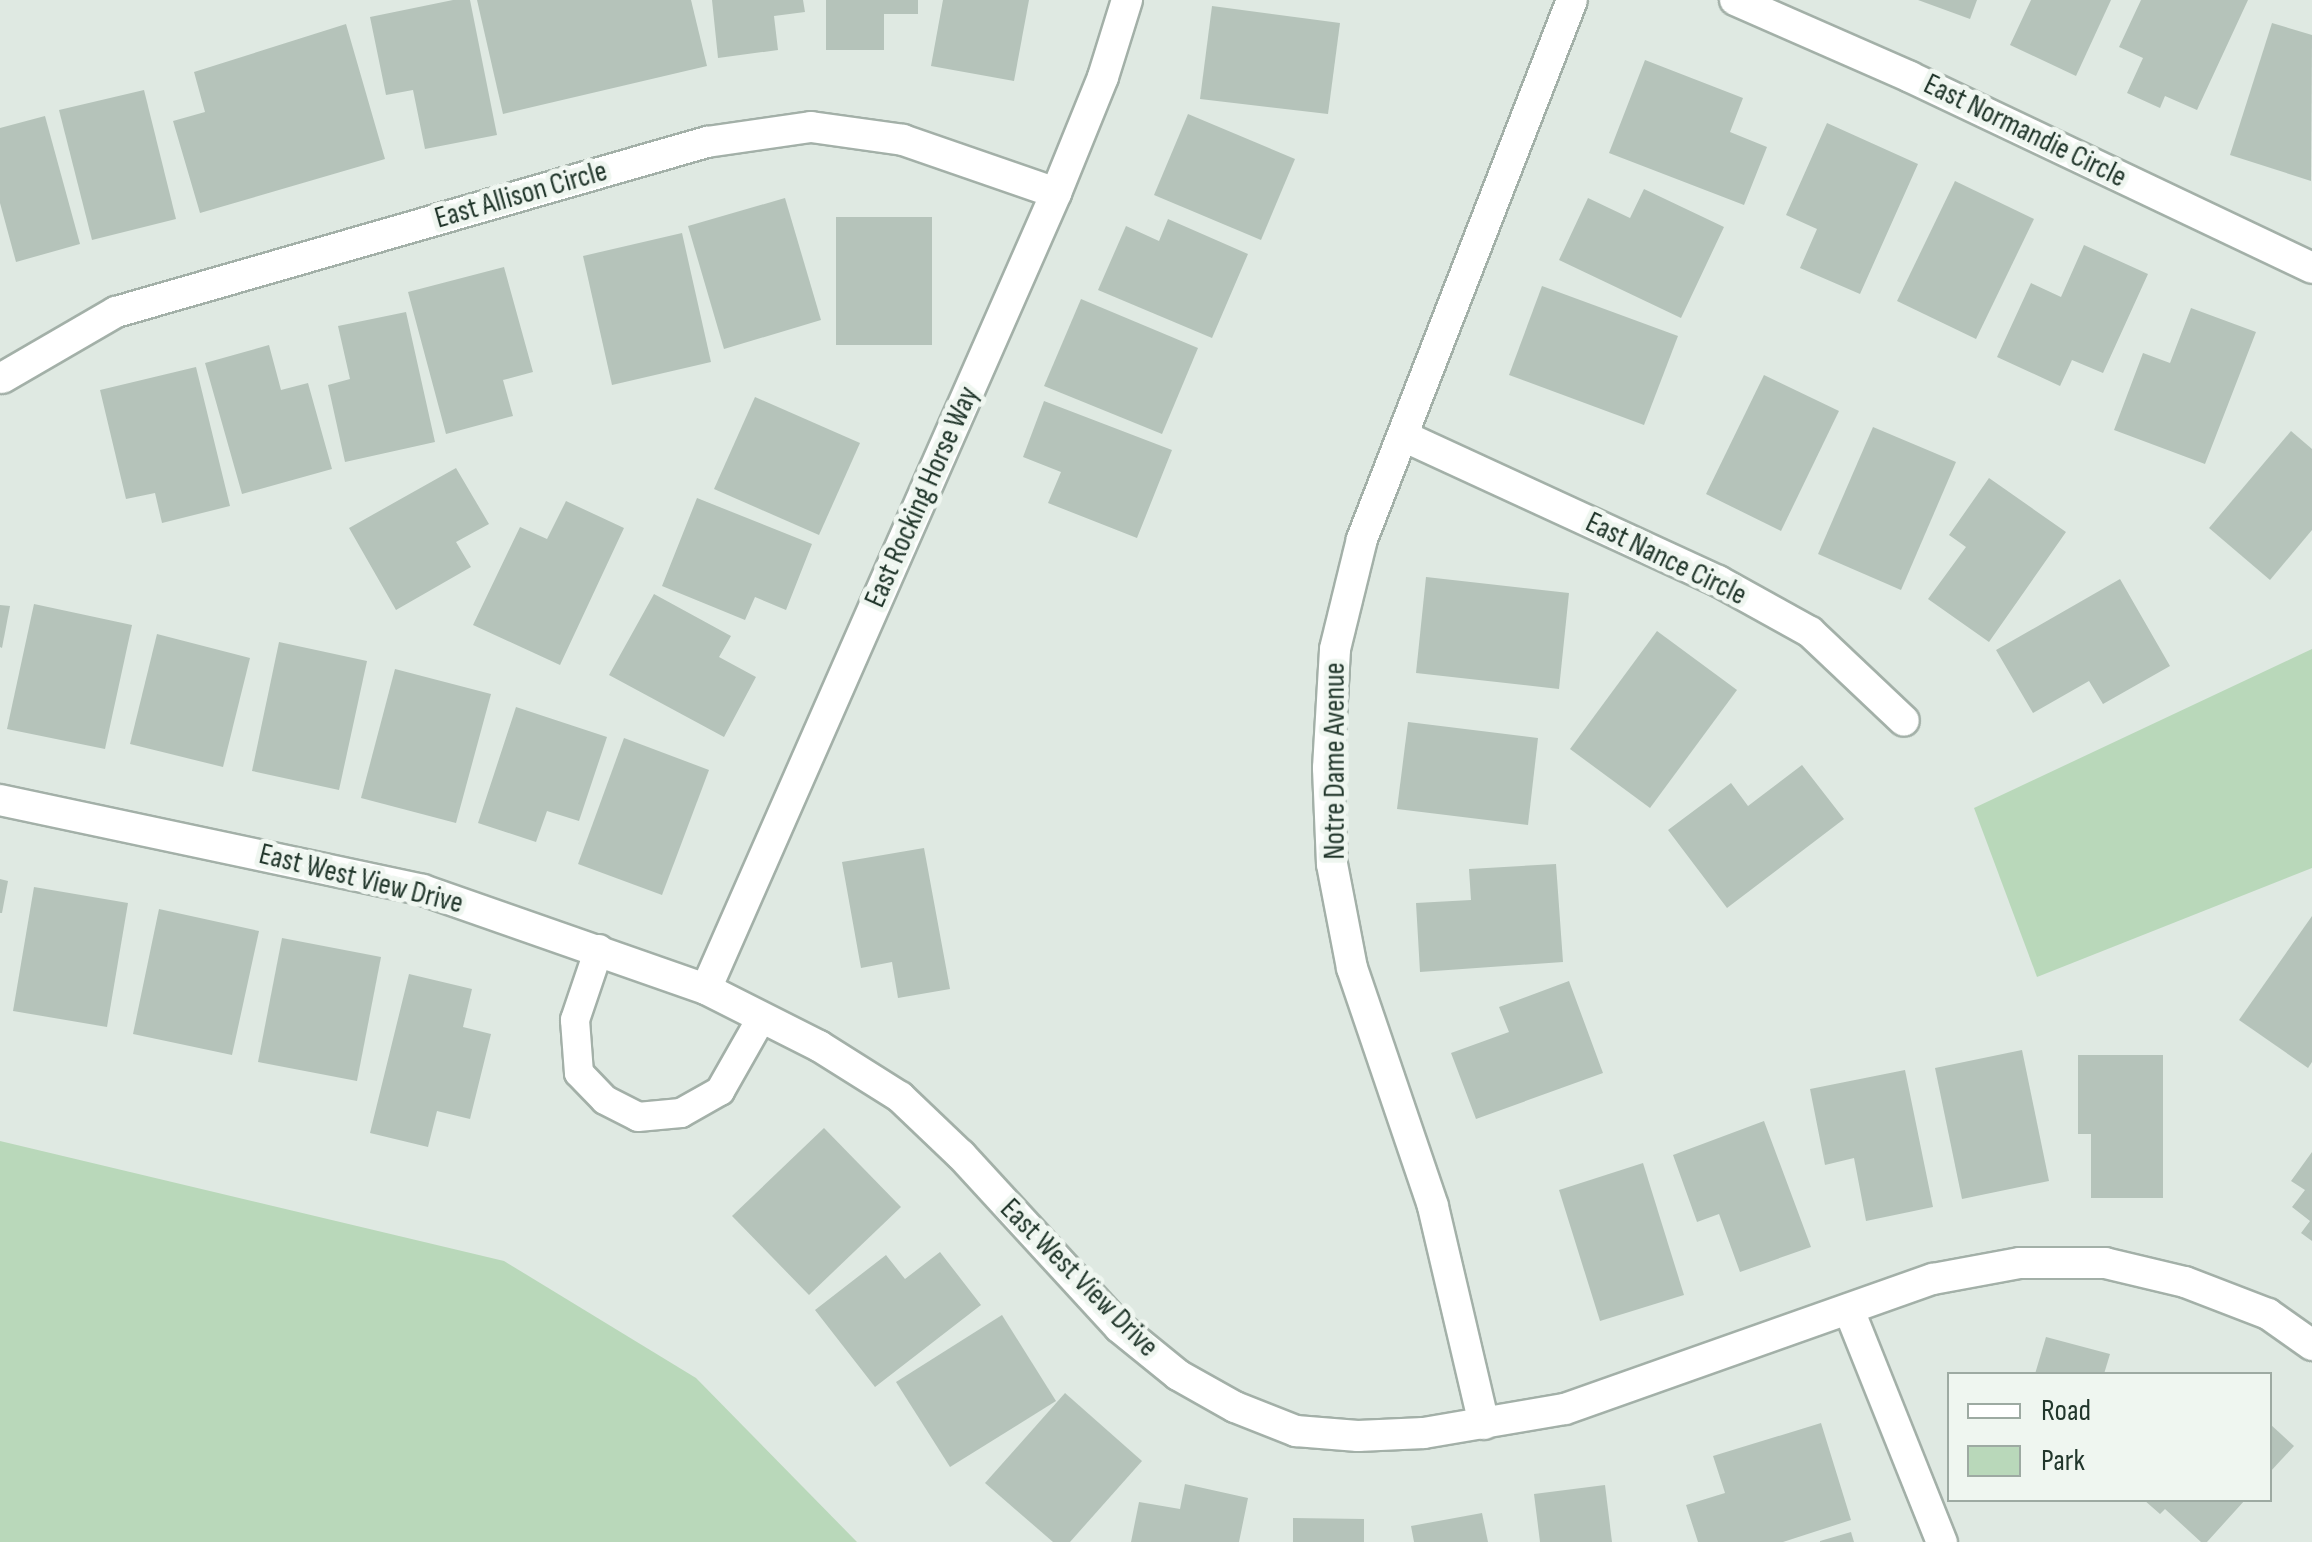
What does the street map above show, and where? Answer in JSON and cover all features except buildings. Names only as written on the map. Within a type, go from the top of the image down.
[{"type":"street","name":"East Rocking Horse Way","points":[[706,989],[1056,193],[1103,77],[1127,0]]},
{"type":"street","name":"Notre Dame Avenue","points":[[1484,1424],[1433,1206],[1352,968],[1332,864],[1328,768],[1335,649],[1362,540],[1572,0]]},
{"type":"street","name":"East Normandie Circle","points":[[1735,0],[1910,76],[2312,268]]},
{"type":"street","name":"East Allison Circle","points":[[2,378],[116,312],[706,142],[811,127],[904,140],[1056,193]]},
{"type":"street","name":"East Nance Circle","points":[[1403,436],[1718,581],[1810,632],[1904,721]]},
{"type":"street","name":"East West View Drive","points":[[0,800],[423,890],[706,989],[900,1097],[961,1154],[1120,1327],[1178,1374],[1235,1407],[1296,1430],[1358,1436],[1484,1424],[1565,1409],[1933,1279],[2020,1262],[2105,1262],[2185,1282],[2268,1314],[2312,1344]]},
{"type":"street","points":[[1849,1310],[1942,1542]]},
{"type":"lane","points":[[598,949],[575,1020],[579,1072],[605,1100],[638,1118],[681,1113],[720,1091],[762,1017]]},
{"type":"green space","points":[[2312,649],[2312,868],[2037,977],[1974,808]]},
{"type":"green space","points":[[0,1141],[504,1261],[696,1378],[857,1542],[0,1542]]}]
